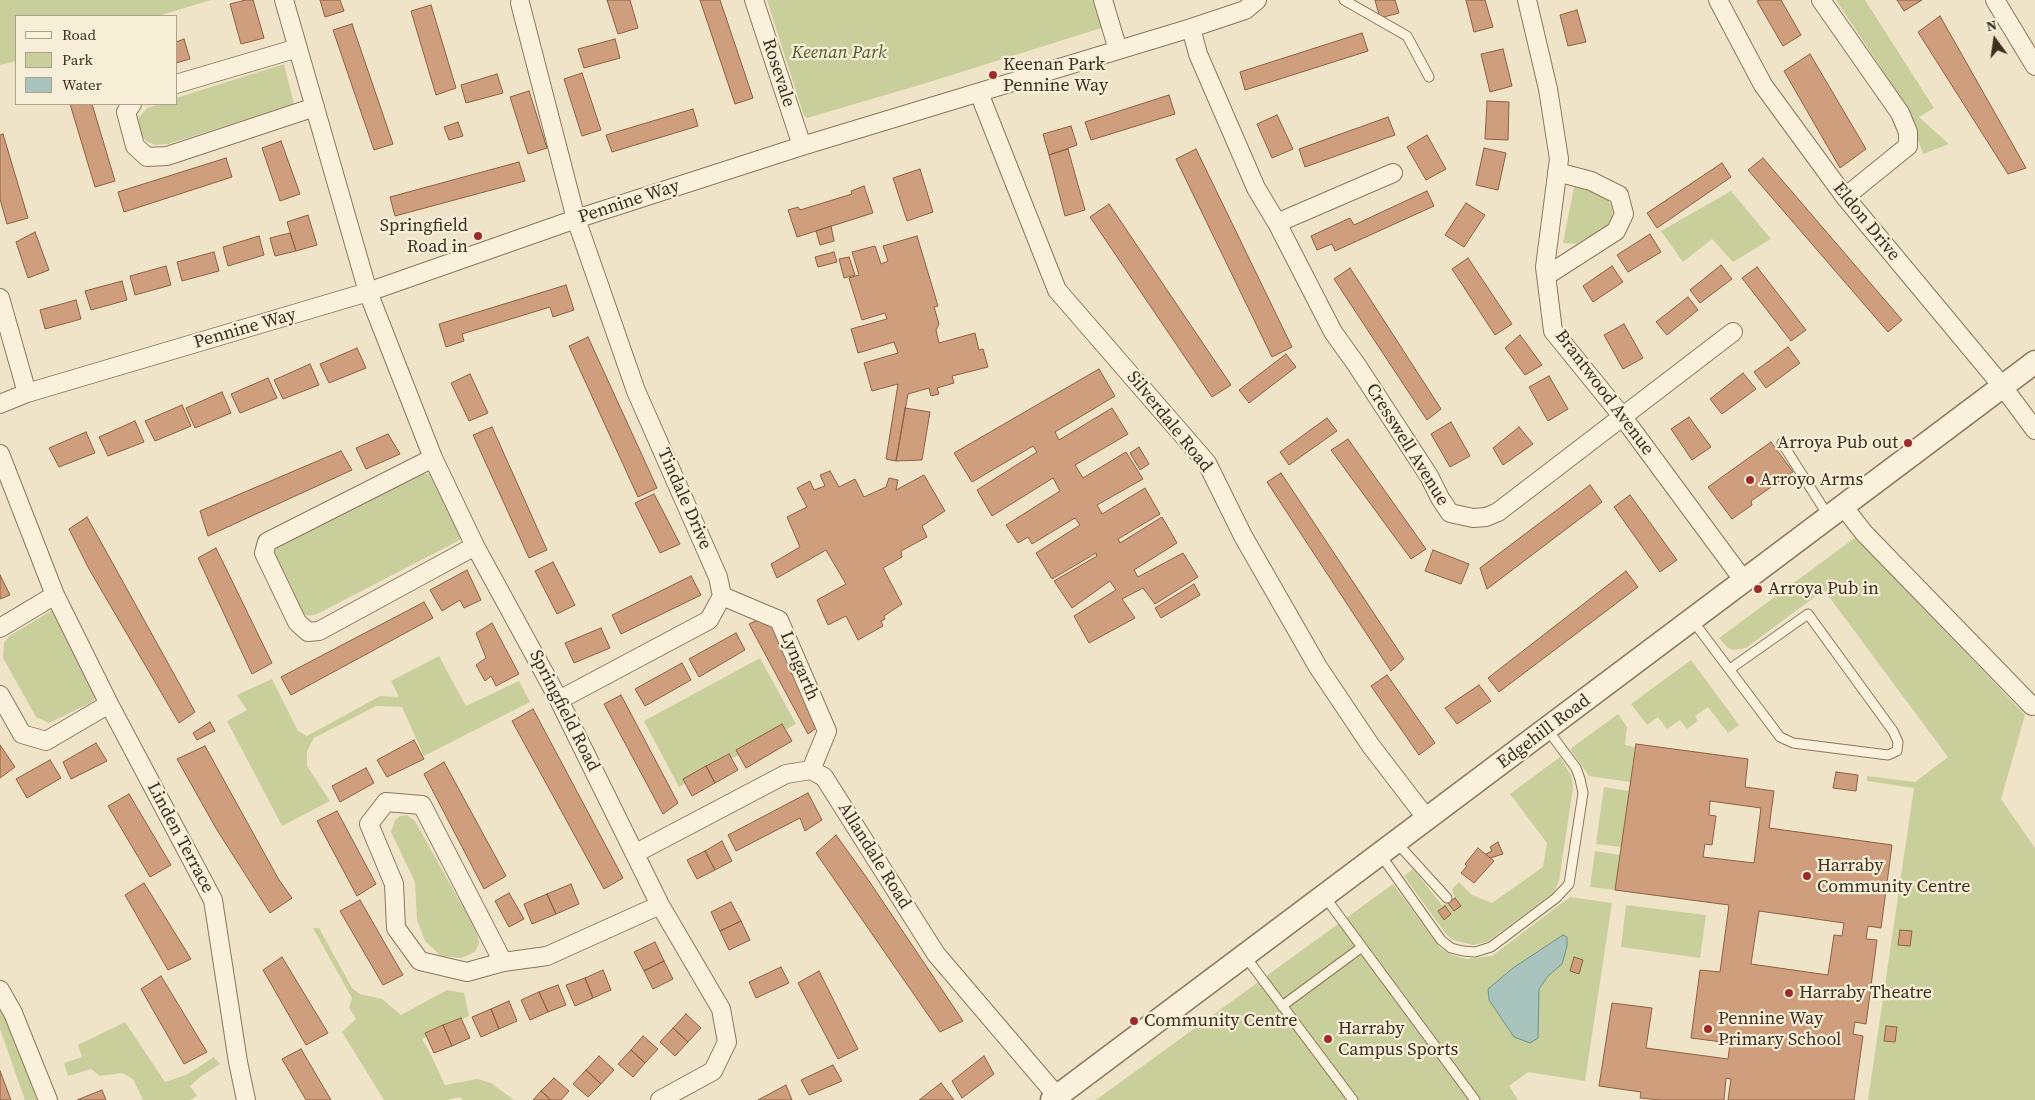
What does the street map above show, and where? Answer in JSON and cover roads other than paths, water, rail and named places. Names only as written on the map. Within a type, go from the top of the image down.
[{"type":"street","name":"Springfield Road","points":[[284,0],[368,292],[433,458],[475,546],[559,700],[660,905],[721,1009],[727,1042],[713,1071],[660,1100]]},
{"type":"street","name":"Rosevale","points":[[754,0],[802,146]]},
{"type":"street","points":[[1103,0],[1118,50]]},
{"type":"street","name":"Pennine Way","points":[[0,404],[27,393],[368,292],[576,219],[802,146],[1191,28],[1245,10],[1257,0]]},
{"type":"street","name":"Brantwood Avenue","points":[[1527,0],[1548,89],[1559,159],[1545,267],[1553,331],[1622,416],[1744,581]]},
{"type":"street","name":"Eldon Drive","points":[[1718,0],[1763,85],[1845,197],[2003,387],[2035,430]]},
{"type":"street","points":[[1821,0],[1900,114],[1908,132],[1908,146],[1845,197]]},
{"type":"street","points":[[1995,0],[2035,66]]},
{"type":"street","name":"Tindale Drive","points":[[520,3],[576,219],[636,391],[718,577],[722,596]]},
{"type":"street","name":"Cresswell Avenue","points":[[1191,28],[1198,54],[1256,188],[1277,223],[1333,332],[1429,476],[1440,498],[1450,512],[1473,518],[1486,517],[1498,512],[1733,332]]},
{"type":"street","points":[[178,83],[298,48]]},
{"type":"street","name":"Silverdale Road","points":[[979,93],[1057,290],[1207,463],[1243,536],[1318,667],[1371,746],[1427,819]]},
{"type":"street","points":[[131,105],[126,112],[135,146],[147,157],[167,156],[315,107]]},
{"type":"street","points":[[1546,276],[1616,231],[1624,214],[1619,195],[1591,181],[1557,172]]},
{"type":"street","points":[[1277,223],[1393,173]]},
{"type":"street","points":[[0,298],[27,393]]},
{"type":"street","name":"Edgehill Road","points":[[1054,1098],[2035,362]]},
{"type":"street","name":"Linden Terrace","points":[[0,454],[55,595],[109,704],[213,900],[238,1062],[246,1100]]},
{"type":"street","points":[[433,458],[267,542],[264,554],[297,622],[308,632],[319,631],[475,546]]},
{"type":"street","points":[[1836,511],[1864,533],[2032,706]]},
{"type":"street","points":[[0,628],[55,595]]},
{"type":"street","points":[[559,700],[709,620],[722,596]]},
{"type":"street","name":"Lyngarth","points":[[722,596],[779,620],[827,731],[811,770]]},
{"type":"street","points":[[0,695],[22,734],[46,741],[109,704]]},
{"type":"street","points":[[636,853],[786,774],[811,770]]},
{"type":"street","name":"Allandale Road","points":[[811,770],[824,777],[936,954],[1054,1098]]},
{"type":"street","points":[[503,962],[422,805],[386,802],[369,824],[394,884],[396,928],[420,961],[467,972],[503,962],[548,956],[660,905]]},
{"type":"street","points":[[0,990],[13,1013],[48,1100]]},
{"type":"lane","points":[[1344,0],[1407,36],[1429,76]]},
{"type":"lane","points":[[1782,443],[1836,511]]},
{"type":"lane","points":[[1693,620],[1780,737],[1793,743],[1888,756],[1897,751],[1898,742],[1894,731],[1808,614],[1730,669]]},
{"type":"lane","points":[[1388,848],[1441,940],[1451,948],[1475,952],[1490,947],[1548,904],[1569,884],[1583,793],[1576,768],[1547,729]]},
{"type":"lane","points":[[1388,848],[1448,898]]},
{"type":"lane","points":[[1324,897],[1475,1100]]},
{"type":"lane","points":[[1282,1006],[1362,947]]},
{"type":"lane","points":[[1245,956],[1353,1100]]},
{"type":"water","points":[[1563,935],[1567,937],[1567,946],[1562,964],[1548,976],[1539,989],[1538,1038],[1530,1043],[1514,1037],[1489,1000],[1488,989],[1513,968]]},
{"type":"place","name":"Keenan Park Pennine Way","points":[[993,75]]},
{"type":"place","name":"Springfield Road in","points":[[478,236]]},
{"type":"place","name":"Arroya Pub out","points":[[1908,443]]},
{"type":"place","name":"Arroyo Arms","points":[[1750,480]]},
{"type":"place","name":"Arroya Pub in","points":[[1758,589]]},
{"type":"place","name":"Harraby Community Centre","points":[[1807,876]]},
{"type":"place","name":"Harraby Theatre","points":[[1789,993]]},
{"type":"place","name":"Community Centre","points":[[1134,1021]]},
{"type":"place","name":"Pennine Way Primary School","points":[[1708,1029]]},
{"type":"place","name":"Harraby Campus Sports","points":[[1328,1039]]},
{"type":"park label","name":"Keenan Park","points":[[839,53]]}]
